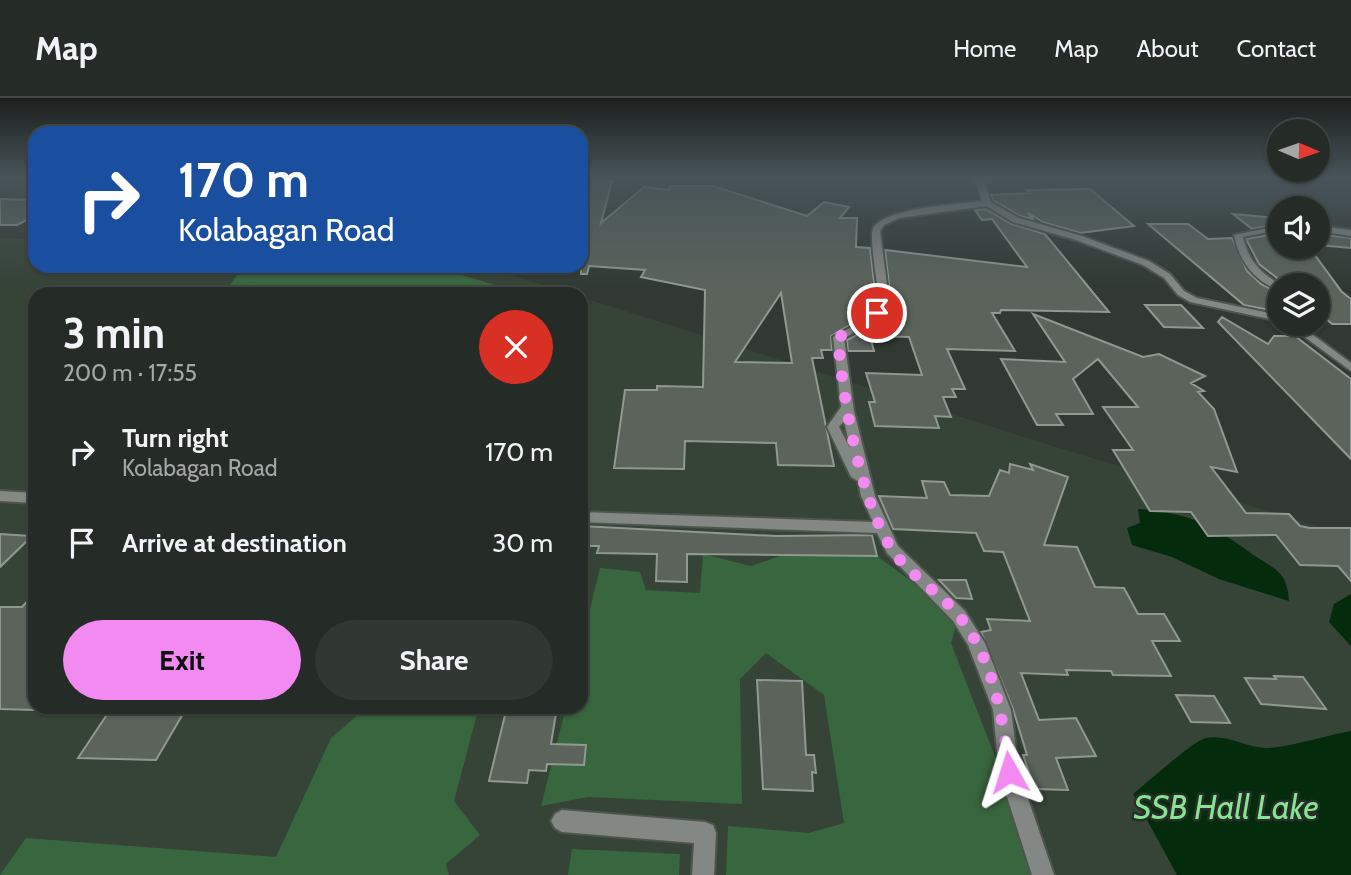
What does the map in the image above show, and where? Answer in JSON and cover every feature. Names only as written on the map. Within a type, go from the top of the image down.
[{"type":"street","points":[[916,213],[897,216],[881,223],[876,232],[875,243],[884,300],[868,323],[838,337],[848,407],[868,496],[892,549],[959,616],[976,643],[1002,710],[1009,772],[1043,875]]},
{"type":"street","points":[[1005,213],[1016,220],[1079,238],[1146,263],[1167,276],[1181,293],[1194,300],[1267,315]]},
{"type":"street","points":[[1267,230],[1238,234],[1244,259],[1267,281]]},
{"type":"street","points":[[1330,230],[1351,233]]},
{"type":"street","points":[[1308,336],[1351,368]]},
{"type":"street","points":[[0,496],[28,498]]},
{"type":"street","points":[[588,517],[883,528]]},
{"type":"street","points":[[562,821],[705,834],[703,875]]},
{"type":"shaded area","points":[[0,238],[28,239],[28,273],[504,273],[550,287],[28,287],[28,714],[588,714],[588,299],[1059,448],[1351,536],[1351,875],[0,875]]},
{"type":"shaded area","points":[[239,273],[455,273],[502,287],[228,287]]},
{"type":"shaded area","points":[[703,554],[751,566],[783,555],[877,556],[959,616],[951,643],[1041,875],[726,875],[728,826],[809,833],[844,823],[824,695],[766,653],[740,679],[742,804],[588,797],[541,806],[564,714],[588,714],[588,617],[600,568],[640,572],[646,590],[700,593]]},
{"type":"shaded area","points":[[359,714],[477,714],[454,801],[480,835],[446,864],[449,875],[0,875],[26,838],[276,857],[331,738]]},
{"type":"shaded area","points":[[572,849],[680,854],[679,875],[568,875]]},
{"type":"water","points":[[1138,509],[1186,517],[1224,535],[1278,572],[1286,583],[1289,601],[1219,579],[1172,557],[1132,545],[1127,528],[1140,523]]},
{"type":"water","points":[[1351,594],[1351,646],[1329,622],[1334,604]]},
{"type":"water","name":"SSB Hall Lake","points":[[1351,731],[1351,875],[1177,875],[1133,794],[1181,754],[1206,738],[1229,739],[1265,748]]},
{"type":"building","points":[[0,213],[28,213],[28,220],[17,225],[0,225]]},
{"type":"building","points":[[588,213],[604,213],[601,223],[613,213],[798,213],[807,216],[810,213],[844,213],[840,218],[857,218],[856,247],[870,248],[876,299],[862,318],[831,336],[832,350],[821,350],[823,358],[812,358],[834,466],[778,465],[776,443],[685,441],[684,469],[614,468],[625,390],[657,390],[657,386],[703,387],[705,290],[641,277],[645,270],[589,266],[588,270]],"holes":[[[781,293],[792,363],[735,362]]]},
{"type":"building","points":[[977,213],[993,213],[1012,224],[1045,234],[1109,312],[1001,310],[1000,313],[992,313],[1015,351],[947,349],[965,389],[952,389],[956,397],[943,397],[951,417],[935,416],[939,428],[875,426],[869,402],[875,402],[866,373],[922,375],[909,337],[870,336],[874,351],[848,351],[847,340],[874,326],[891,302],[885,250],[1027,267],[992,219],[982,220]]},
{"type":"building","points":[[1015,213],[1028,213],[1033,219]]},
{"type":"building","points":[[1028,213],[1119,213],[1134,226],[1080,233],[1043,222]]},
{"type":"building","points":[[1233,214],[1267,217],[1267,226],[1252,229]]},
{"type":"building","points":[[1148,224],[1188,224],[1208,239],[1232,238],[1247,271],[1267,287],[1267,310],[1244,305]]},
{"type":"building","points":[[1267,235],[1267,259],[1318,259],[1328,273],[1271,273],[1259,264],[1246,239]]},
{"type":"building","points":[[1330,235],[1351,238],[1351,248],[1330,246]]},
{"type":"building","points":[[1330,276],[1351,299],[1351,324],[1332,324]]},
{"type":"building","points":[[1145,305],[1181,305],[1203,328],[1164,327]]},
{"type":"building","points":[[1033,314],[1143,357],[1159,354],[1205,376],[1191,383],[1204,391],[1198,392],[1214,409],[1237,472],[1211,467],[1246,513],[1289,514],[1300,526],[1310,528],[1351,528],[1351,581],[1338,566],[1300,565],[1276,535],[1208,536],[1191,512],[1150,511],[1113,450],[1133,450],[1103,407],[1138,407],[1098,359],[1073,379],[1093,414],[1056,414],[1063,425],[1037,425],[1001,359],[1065,362]]},
{"type":"building","points":[[1222,317],[1268,344],[1274,336],[1295,336],[1351,379],[1351,459],[1218,322]]},
{"type":"building","points":[[1010,464],[1033,470],[1030,464],[1068,477],[1044,545],[1077,547],[1095,587],[1124,588],[1138,614],[1164,614],[1180,641],[1152,641],[1171,676],[1113,675],[1111,671],[1066,670],[1068,675],[1021,673],[1039,720],[1076,718],[1096,756],[1056,758],[1068,790],[1035,789],[1023,755],[1027,755],[1013,709],[981,632],[991,630],[987,619],[1030,621],[1003,552],[984,551],[976,533],[893,529],[879,496],[927,498],[922,481],[944,482],[950,495],[989,496],[1000,470],[1009,473]]},
{"type":"building","points":[[588,526],[776,536],[872,535],[877,556],[687,554],[687,582],[656,581],[657,554],[597,553],[599,546],[588,546]]},
{"type":"building","points":[[0,534],[28,536],[28,540],[0,567]]},
{"type":"building","points":[[939,580],[966,580],[972,599],[956,598]]},
{"type":"building","points":[[28,601],[28,710],[0,709],[0,607],[22,607]]},
{"type":"building","points":[[1274,676],[1303,677],[1326,709],[1261,704],[1245,678],[1276,679]]},
{"type":"building","points":[[757,680],[802,681],[806,755],[814,755],[816,773],[812,772],[813,791],[763,789]]},
{"type":"building","points":[[1176,695],[1214,696],[1230,723],[1191,722]]},
{"type":"building","points":[[107,714],[183,714],[156,760],[78,758]]},
{"type":"building","points":[[505,714],[556,714],[551,744],[586,745],[584,765],[547,764],[546,771],[529,770],[527,783],[489,781]]},
{"type":"route","points":[[877,313],[859,329],[838,337],[848,411],[868,496],[892,549],[959,616],[976,643],[1002,710],[1009,772]]}]
